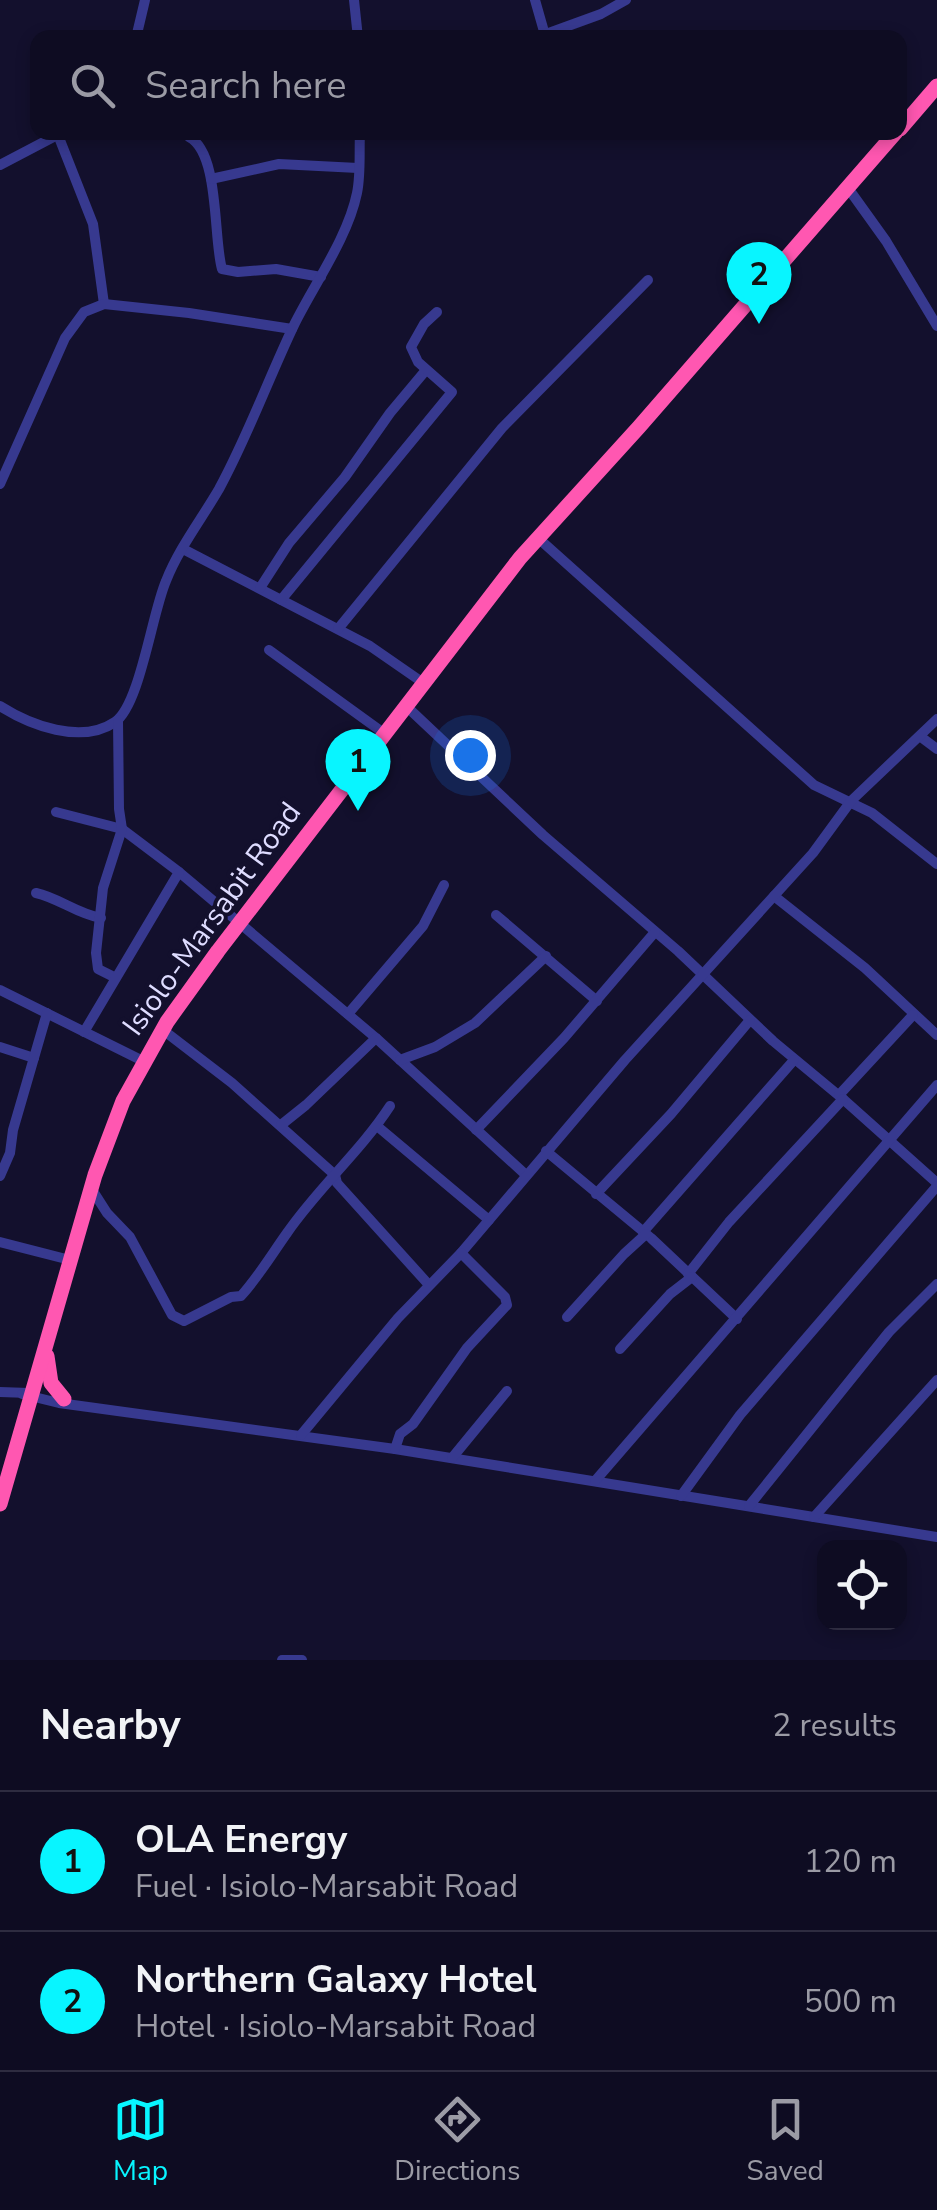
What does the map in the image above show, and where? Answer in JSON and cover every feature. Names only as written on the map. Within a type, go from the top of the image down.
[{"type":"highway","name":"Isiolo-Marsabit Road","points":[[907,120],[937,86]]},
{"type":"highway","name":"Isiolo-Marsabit Road","points":[[0,1504],[91,1188],[123,1100],[163,1030],[422,682],[538,538],[889,140]]},
{"type":"highway","points":[[46,1348],[50,1380],[72,1402]]},
{"type":"street","points":[[138,30],[145,0]]},
{"type":"street","points":[[354,0],[357,30]]},
{"type":"street","points":[[535,0],[539,30]]},
{"type":"street","points":[[557,30],[626,0]]},
{"type":"street","points":[[0,165],[48,140]]},
{"type":"street","points":[[62,140],[93,224],[104,304]]},
{"type":"street","points":[[194,140],[200,144],[216,200],[219,258],[224,270],[276,269],[321,276]]},
{"type":"street","points":[[114,978],[96,966],[103,888],[122,829],[118,720],[132,696],[160,595],[174,560],[219,488],[271,384],[292,329],[351,214],[358,190],[360,140]]},
{"type":"street","points":[[210,179],[279,164],[358,168]]},
{"type":"street","points":[[848,188],[884,238],[937,326]]},
{"type":"street","points":[[338,629],[502,428],[648,280]]},
{"type":"street","points":[[0,484],[70,329],[84,312],[104,304],[292,329]]},
{"type":"street","points":[[280,600],[448,401],[452,392],[426,370],[412,344],[438,312]]},
{"type":"street","points":[[260,588],[288,544],[345,478],[426,370]]},
{"type":"street","points":[[538,538],[814,786],[872,813],[937,864]]},
{"type":"street","points":[[183,549],[370,646],[422,682]]},
{"type":"street","points":[[270,650],[385,734]]},
{"type":"street","points":[[405,705],[543,836],[937,1184],[740,1416],[681,1496]]},
{"type":"street","points":[[0,706],[28,721],[63,730],[95,731],[118,720]]},
{"type":"street","points":[[301,1434],[429,1284],[462,1253],[625,1060],[813,853],[851,802],[937,719]]},
{"type":"street","points":[[922,737],[937,750]]},
{"type":"street","points":[[56,812],[122,829],[179,872],[376,1038],[526,1175]]},
{"type":"street","points":[[84,1032],[179,872]]},
{"type":"street","points":[[348,1014],[422,926],[444,885]]},
{"type":"street","points":[[36,893],[101,918]]},
{"type":"street","points":[[774,896],[865,968],[937,1035]]},
{"type":"street","points":[[496,915],[597,1001]]},
{"type":"street","points":[[476,1130],[597,1001],[629,958],[655,932]]},
{"type":"street","points":[[400,1060],[446,1041],[475,1023],[546,956]]},
{"type":"street","points":[[0,990],[144,1062]]},
{"type":"street","points":[[0,1176],[10,1153],[47,1013]]},
{"type":"street","points":[[620,1349],[690,1276],[729,1222],[914,1015]]},
{"type":"street","points":[[596,1194],[671,1114],[750,1020]]},
{"type":"street","points":[[163,1030],[280,1124],[336,1176],[337,1184],[429,1284]]},
{"type":"street","points":[[280,1124],[306,1105],[376,1038]]},
{"type":"street","points":[[0,1047],[34,1058]]},
{"type":"street","points":[[568,1317],[794,1060]]},
{"type":"street","points":[[595,1481],[937,1085]]},
{"type":"street","points":[[91,1188],[136,1246],[172,1315],[184,1321],[241,1296],[275,1254],[286,1233],[390,1106]]},
{"type":"street","points":[[377,1126],[488,1220]]},
{"type":"street","points":[[546,1151],[645,1233],[737,1319]]},
{"type":"street","points":[[0,1242],[70,1260]]},
{"type":"street","points":[[395,1448],[400,1434],[413,1424],[467,1348],[506,1305],[505,1297],[462,1253]]},
{"type":"street","points":[[749,1506],[890,1332],[937,1284]]},
{"type":"street","points":[[814,1518],[937,1380]]},
{"type":"street","points":[[452,1458],[507,1391]]},
{"type":"street","points":[[0,1392],[395,1448],[937,1538]]},
{"type":"street","points":[[282,1660],[302,1660]]},
{"type":"place","name":"Northern Galaxy Hotel","points":[[759,324]]},
{"type":"place","name":"OLA Energy","points":[[358,811]]}]
